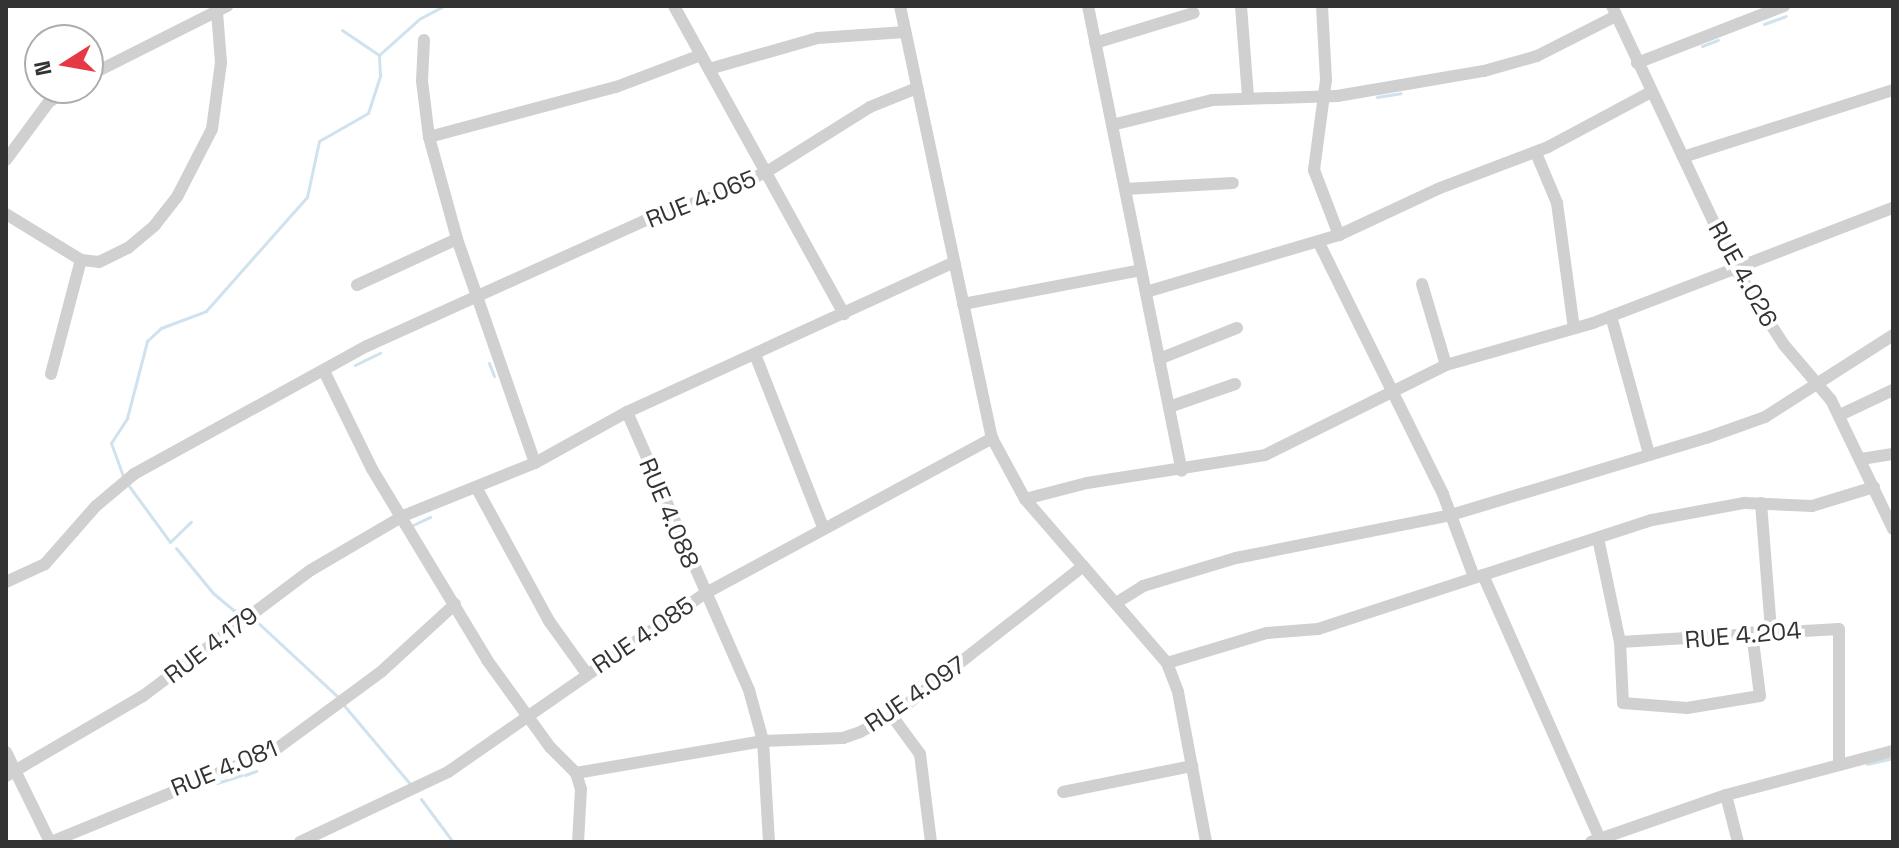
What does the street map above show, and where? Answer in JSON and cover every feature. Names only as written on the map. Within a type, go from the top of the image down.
[{"type":"street","points":[[674,6],[768,171],[844,314]]},
{"type":"street","points":[[900,6],[992,438],[1025,499],[1167,663],[1192,766],[1206,842]]},
{"type":"street","points":[[1088,6],[1182,471]]},
{"type":"street","points":[[1241,6],[1248,96]]},
{"type":"street","points":[[1322,6],[1325,97],[1314,170],[1339,235]]},
{"type":"street","points":[[1637,63],[1784,6]]},
{"type":"street","points":[[6,214],[81,260],[99,262],[128,248],[177,197],[212,129],[221,62],[222,9],[104,68]]},
{"type":"street","points":[[1112,125],[1248,96],[1325,97],[1512,64],[1562,45],[1614,11]]},
{"type":"street","name":"RUE 4.026","points":[[1614,11],[1736,270],[1784,345],[1820,385],[1840,415],[1893,529]]},
{"type":"street","points":[[1095,43],[1194,13]]},
{"type":"street","points":[[709,69],[818,38],[905,32]]},
{"type":"street","points":[[424,40],[422,81],[429,137],[457,239],[535,463]]},
{"type":"street","points":[[429,137],[616,87],[701,55]]},
{"type":"street","name":"RUE 4.065","points":[[6,582],[33,573],[119,485],[324,371],[478,298],[768,171],[870,107],[917,88]]},
{"type":"street","points":[[1683,157],[1893,90]]},
{"type":"street","points":[[1146,292],[1319,243],[1440,188],[1536,153],[1651,92]]},
{"type":"street","points":[[6,160],[47,104]]},
{"type":"street","points":[[1536,153],[1557,203],[1574,328]]},
{"type":"street","points":[[1125,189],[1233,183]]},
{"type":"street","points":[[1025,499],[1087,483],[1182,471],[1265,455],[1392,389],[1446,365],[1611,316],[1893,208]]},
{"type":"street","points":[[357,285],[457,239]]},
{"type":"street","points":[[1319,243],[1451,515],[1595,840],[1726,795],[1893,751]]},
{"type":"street","points":[[51,374],[81,260]]},
{"type":"street","name":"RUE 4.179","points":[[10,772],[133,703],[311,570],[403,516],[535,463],[627,412],[756,357],[954,262]]},
{"type":"street","points":[[963,304],[1141,270]]},
{"type":"street","points":[[1422,284],[1446,365]]},
{"type":"street","points":[[1611,316],[1649,454]]},
{"type":"street","points":[[1159,359],[1237,328]]},
{"type":"street","points":[[1116,603],[1143,586],[1236,558],[1451,515],[1765,417],[1820,385],[1893,335]]},
{"type":"street","points":[[756,357],[823,527]]},
{"type":"street","points":[[324,371],[372,469],[455,604],[529,718],[576,773],[581,789],[578,842]]},
{"type":"street","points":[[1169,407],[1235,384]]},
{"type":"street","points":[[1840,415],[1893,390]]},
{"type":"street","name":"RUE 4.088","points":[[627,412],[704,594],[734,649],[763,741],[769,842]]},
{"type":"street","name":"RUE 4.085","points":[[300,842],[448,772],[704,594],[992,438]]},
{"type":"street","points":[[1861,459],[1893,454]]},
{"type":"street","points":[[476,487],[549,621],[587,674]]},
{"type":"street","points":[[1167,663],[1267,633],[1318,629],[1652,520],[1761,503],[1812,506],[1874,487]]},
{"type":"street","points":[[1761,503],[1771,631]]},
{"type":"street","points":[[1598,538],[1620,642],[1623,703],[1687,708],[1760,696],[1752,633]]},
{"type":"street","name":"RUE 4.097","points":[[576,773],[763,741],[843,738],[892,716],[1083,566]]},
{"type":"street","name":"RUE 4.081","points":[[51,842],[275,750],[382,671],[455,604]]},
{"type":"street","name":"RUE 4.204","points":[[1620,642],[1836,628],[1841,633],[1839,763]]},
{"type":"street","points":[[892,716],[920,754],[931,842]]},
{"type":"street","points":[[6,752],[10,772],[51,842]]},
{"type":"street","points":[[1063,792],[1192,766]]},
{"type":"street","points":[[1726,795],[1738,842]]},
{"type":"waterway","points":[[419,19],[443,6]]},
{"type":"waterway","points":[[1764,24],[1786,16]]},
{"type":"waterway","points":[[379,55],[418,20]]},
{"type":"waterway","points":[[342,30],[379,55]]},
{"type":"waterway","points":[[1702,46],[1718,40]]},
{"type":"waterway","points":[[123,476],[111,443],[127,418],[147,341],[161,328],[206,311],[307,197],[319,141],[368,113],[380,75],[379,55]]},
{"type":"waterway","points":[[1377,97],[1401,93]]},
{"type":"waterway","points":[[355,365],[380,353]]},
{"type":"waterway","points":[[489,363],[494,376]]},
{"type":"waterway","points":[[129,486],[170,542],[191,522]]},
{"type":"waterway","points":[[413,525],[430,517]]},
{"type":"waterway","points":[[176,548],[213,593],[233,610],[245,612]]},
{"type":"waterway","points":[[254,619],[339,698]]},
{"type":"waterway","points":[[342,703],[412,786]]},
{"type":"waterway","points":[[1867,764],[1893,758]]},
{"type":"waterway","points":[[245,775],[256,771]]},
{"type":"waterway","points":[[217,783],[242,775]]},
{"type":"waterway","points":[[421,799],[453,842]]}]
